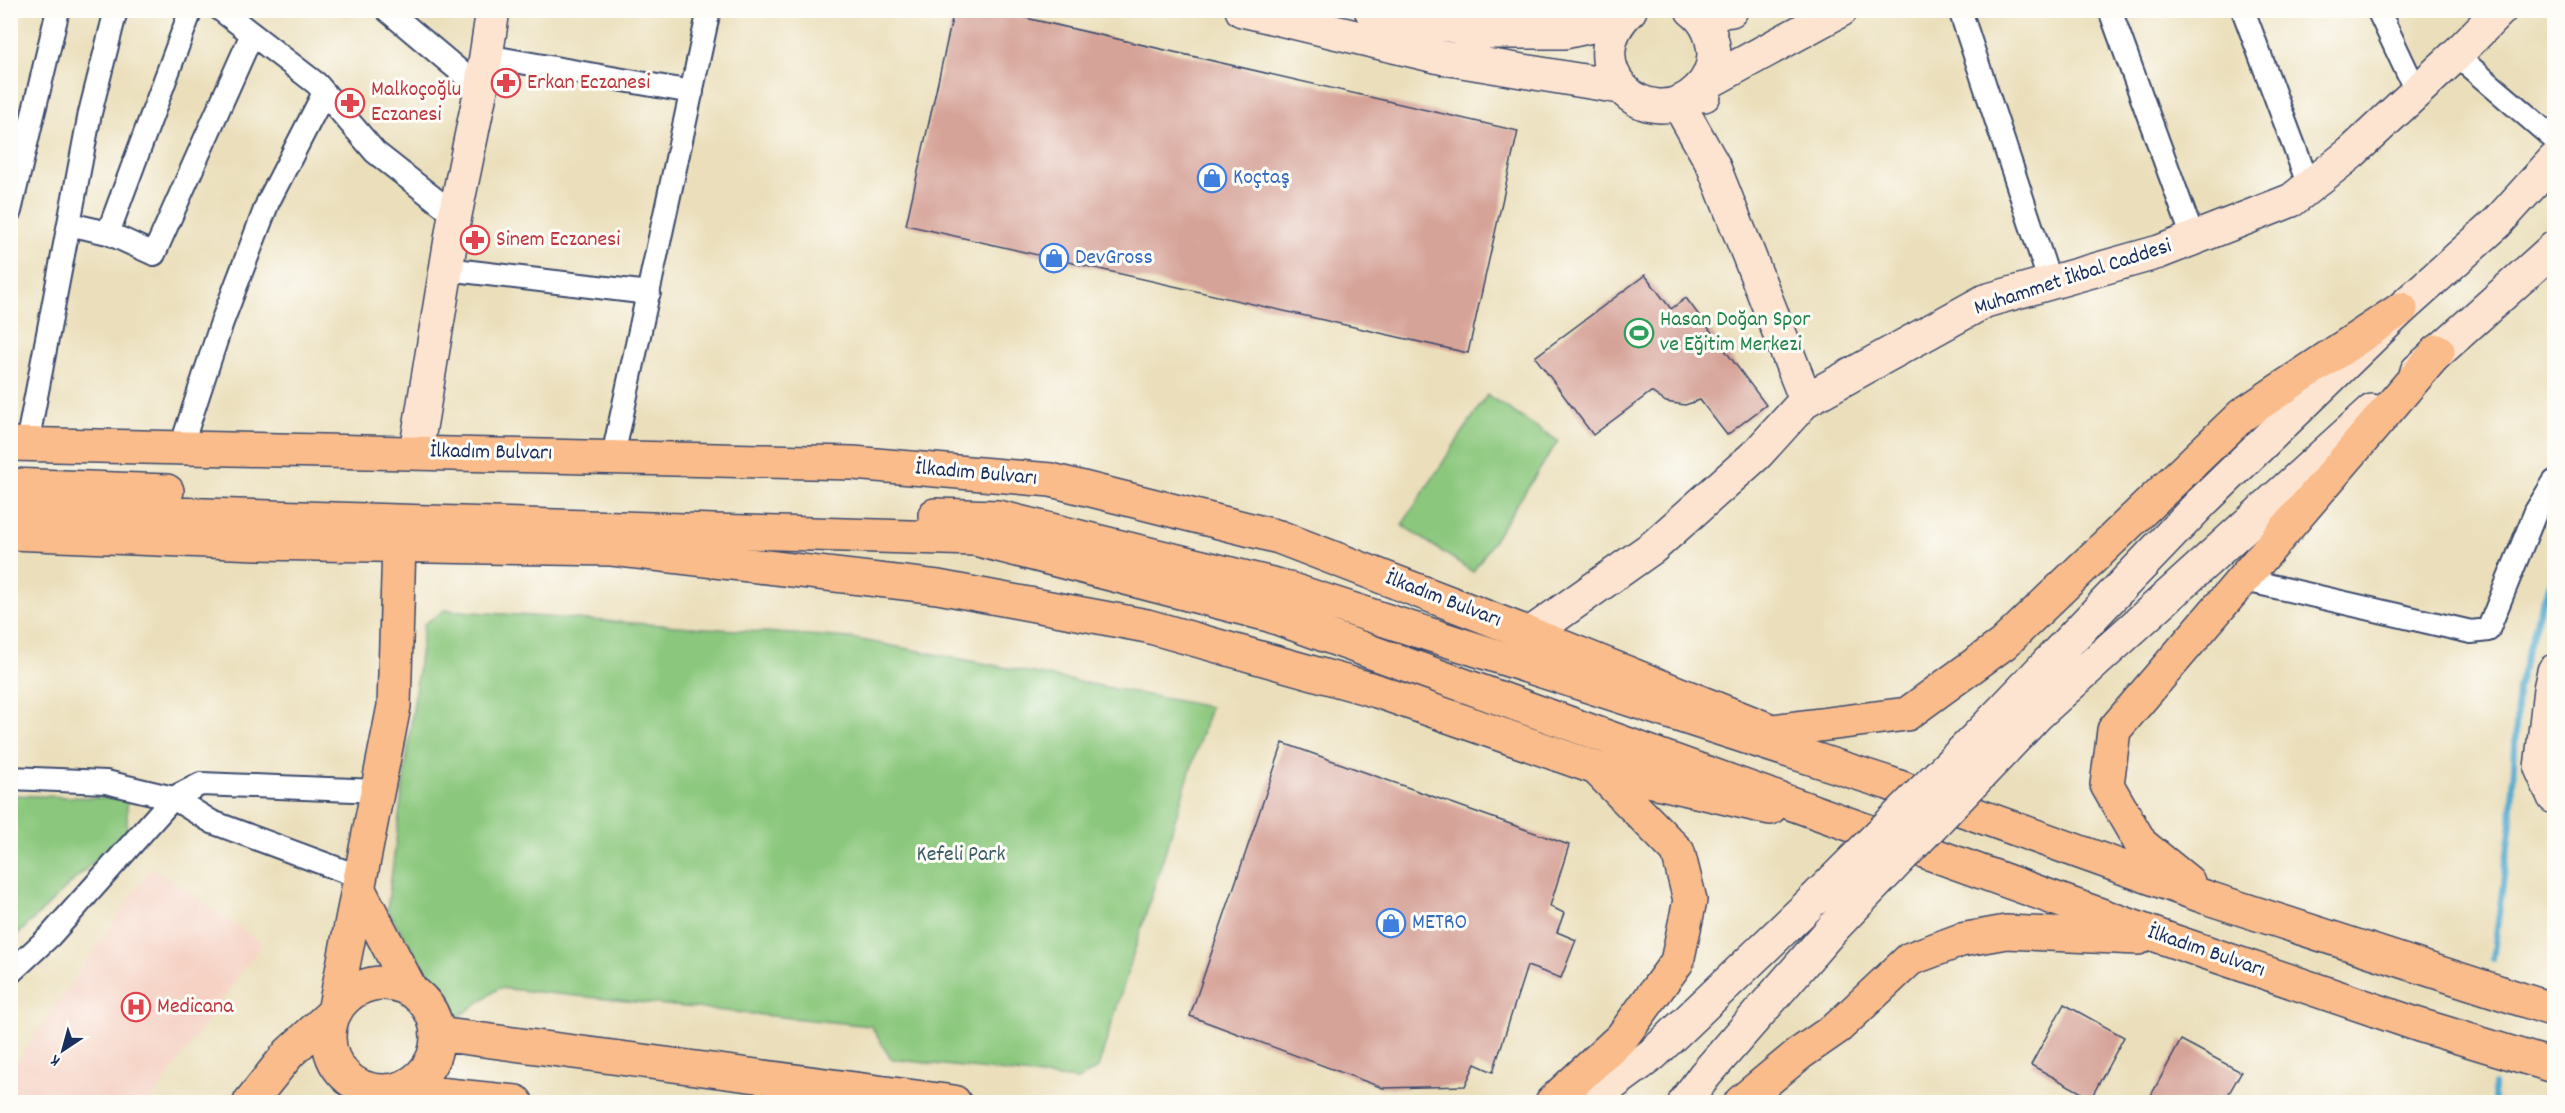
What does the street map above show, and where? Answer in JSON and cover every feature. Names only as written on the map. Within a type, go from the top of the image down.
[{"type":"main road","points":[[416,452],[455,215],[481,89],[493,10]]},
{"type":"main road","points":[[1242,10],[1444,58],[1620,87]]},
{"type":"main road","points":[[1371,10],[1485,32],[1565,32],[1625,14]]},
{"type":"main road","points":[[1694,12],[1731,10]]},
{"type":"main road","points":[[1625,14],[1610,36],[1608,54],[1611,72],[1620,87],[1632,98],[1647,104],[1662,106],[1691,94],[1841,10]]},
{"type":"main road","name":"Muhammet İkbal Caddesi","points":[[1530,634],[1653,547],[1757,454],[1806,400],[1985,301],[2159,252],[2292,200],[2351,153],[2417,93],[2500,10]]},
{"type":"main road","points":[[1691,94],[1711,72],[1714,56],[1713,41],[1707,26],[1694,12]]},
{"type":"main road","points":[[1691,94],[1713,165],[1806,400]]},
{"type":"main road","points":[[1685,1102],[1705,1075],[1990,744],[2202,502],[2401,309],[2497,223],[2554,160]]},
{"type":"main road","points":[[1588,1102],[1653,1054],[1815,899],[1990,744],[2038,714],[2554,248]]},
{"type":"main road","points":[[1772,731],[1907,714],[2003,644],[2242,415],[2401,309]]},
{"type":"main road","points":[[2205,897],[2142,844],[2107,785],[2114,730],[2438,351]]},
{"type":"main road","name":"İlkadım Bulvarı","points":[[19,444],[853,463],[1052,480],[1279,537],[1772,731],[1888,783]]},
{"type":"main road","name":"İlkadım Bulvarı","points":[[10,485],[998,517],[1888,783],[2205,897],[2554,1010]]},
{"type":"main road","name":"İlkadım Bulvarı","points":[[10,509],[975,539],[1274,600],[1860,828],[2170,940],[2419,1025],[2554,1066]]},
{"type":"main road","name":"İlkadım Bulvarı","points":[[10,533],[257,543],[612,549],[938,587],[1147,626],[1377,691],[1596,768],[1860,828]]},
{"type":"main road","points":[[399,545],[394,706],[329,1029],[329,1047],[336,1064],[347,1078],[375,1095],[516,1102]]},
{"type":"main road","points":[[2554,670],[2541,768],[2554,797]]},
{"type":"main road","points":[[1552,1102],[1623,1037],[1677,962],[1690,900],[1678,852],[1596,768]]},
{"type":"main road","points":[[359,882],[411,990]]},
{"type":"main road","points":[[1741,1102],[1799,1054],[1838,1028],[1910,959],[1940,947],[1961,940],[2006,932],[2170,940]]},
{"type":"main road","points":[[250,1102],[289,1053],[334,1012],[345,998],[359,988],[376,983],[394,983],[411,990],[425,1001],[434,1016],[438,1034],[436,1052],[428,1069],[415,1082],[375,1095]]},
{"type":"main road","points":[[438,1034],[954,1102]]},
{"type":"street","points":[[10,211],[58,10]]},
{"type":"street","points":[[19,444],[69,224],[90,113],[116,10]]},
{"type":"street","points":[[108,233],[191,10]]},
{"type":"street","points":[[221,10],[316,84],[375,152],[455,215]]},
{"type":"street","points":[[387,10],[481,89]]},
{"type":"street","points":[[614,456],[709,10]]},
{"type":"street","points":[[1960,10],[2050,283]]},
{"type":"street","points":[[2110,10],[2193,238]]},
{"type":"street","points":[[2243,10],[2309,186]]},
{"type":"street","points":[[2378,10],[2417,93]]},
{"type":"street","points":[[69,224],[108,233],[154,254],[252,34]]},
{"type":"street","points":[[2456,55],[2554,139]]},
{"type":"street","points":[[486,56],[692,92]]},
{"type":"street","points":[[181,447],[222,322],[268,202],[324,93]]},
{"type":"street","points":[[446,269],[649,293]]},
{"type":"street","points":[[2241,579],[2471,632],[2488,630],[2536,511],[2554,482]]},
{"type":"street","points":[[10,778],[106,782],[173,798],[212,822],[359,882]]},
{"type":"street","points":[[10,973],[50,936],[173,798],[201,784],[378,791]]},
{"type":"shaded area","name":"Medicana","points":[[152,867],[262,943],[150,1102],[11,1102],[11,1070]]},
{"type":"green space","points":[[1487,395],[1558,441],[1473,572],[1402,525]]},
{"type":"green space","name":"Kefeli Park","points":[[445,610],[851,638],[1210,707],[1098,1068],[1078,1080],[891,1059],[871,1026],[499,988],[457,1018],[387,910],[424,624]]},
{"type":"green space","points":[[11,795],[127,799],[127,829],[11,941]]},
{"type":"building","name":"Koçtaş","points":[[954,10],[991,10],[1518,131],[1468,353],[906,225]]},
{"type":"building","name":"Hasan Doğan Spor ve Eğitim Merkezi","points":[[1645,275],[1671,309],[1686,298],[1766,405],[1727,435],[1700,400],[1685,405],[1666,402],[1651,392],[1593,435],[1535,357]]},
{"type":"building","name":"METRO","points":[[1283,743],[1569,845],[1550,906],[1564,913],[1557,932],[1576,940],[1561,978],[1527,966],[1493,1072],[1475,1064],[1465,1086],[1383,1088],[1190,1016]]},
{"type":"building","points":[[2064,1004],[2124,1037],[2091,1098],[2031,1065]]},
{"type":"building","points":[[2181,1040],[2241,1072],[2224,1102],[2148,1101]]},
{"type":"waterway","points":[[2493,959],[2511,823],[2518,687],[2540,608],[2554,574]]},
{"type":"waterway","points":[[2494,1085],[2494,1102]]},
{"type":"place","name":"Erkan Eczanesi","points":[[506,83]]},
{"type":"place","name":"Malkoçoğlu Eczanesi","points":[[350,103]]},
{"type":"place","name":"Koçtaş","points":[[1212,178]]},
{"type":"place","name":"Sinem Eczanesi","points":[[475,240]]},
{"type":"place","name":"DevGross","points":[[1054,258]]},
{"type":"place","name":"Hasan Doğan Spor ve Eğitim Merkezi","points":[[1639,333]]},
{"type":"place","name":"METRO","points":[[1391,923]]},
{"type":"place","name":"Medicana","points":[[136,1007]]}]
